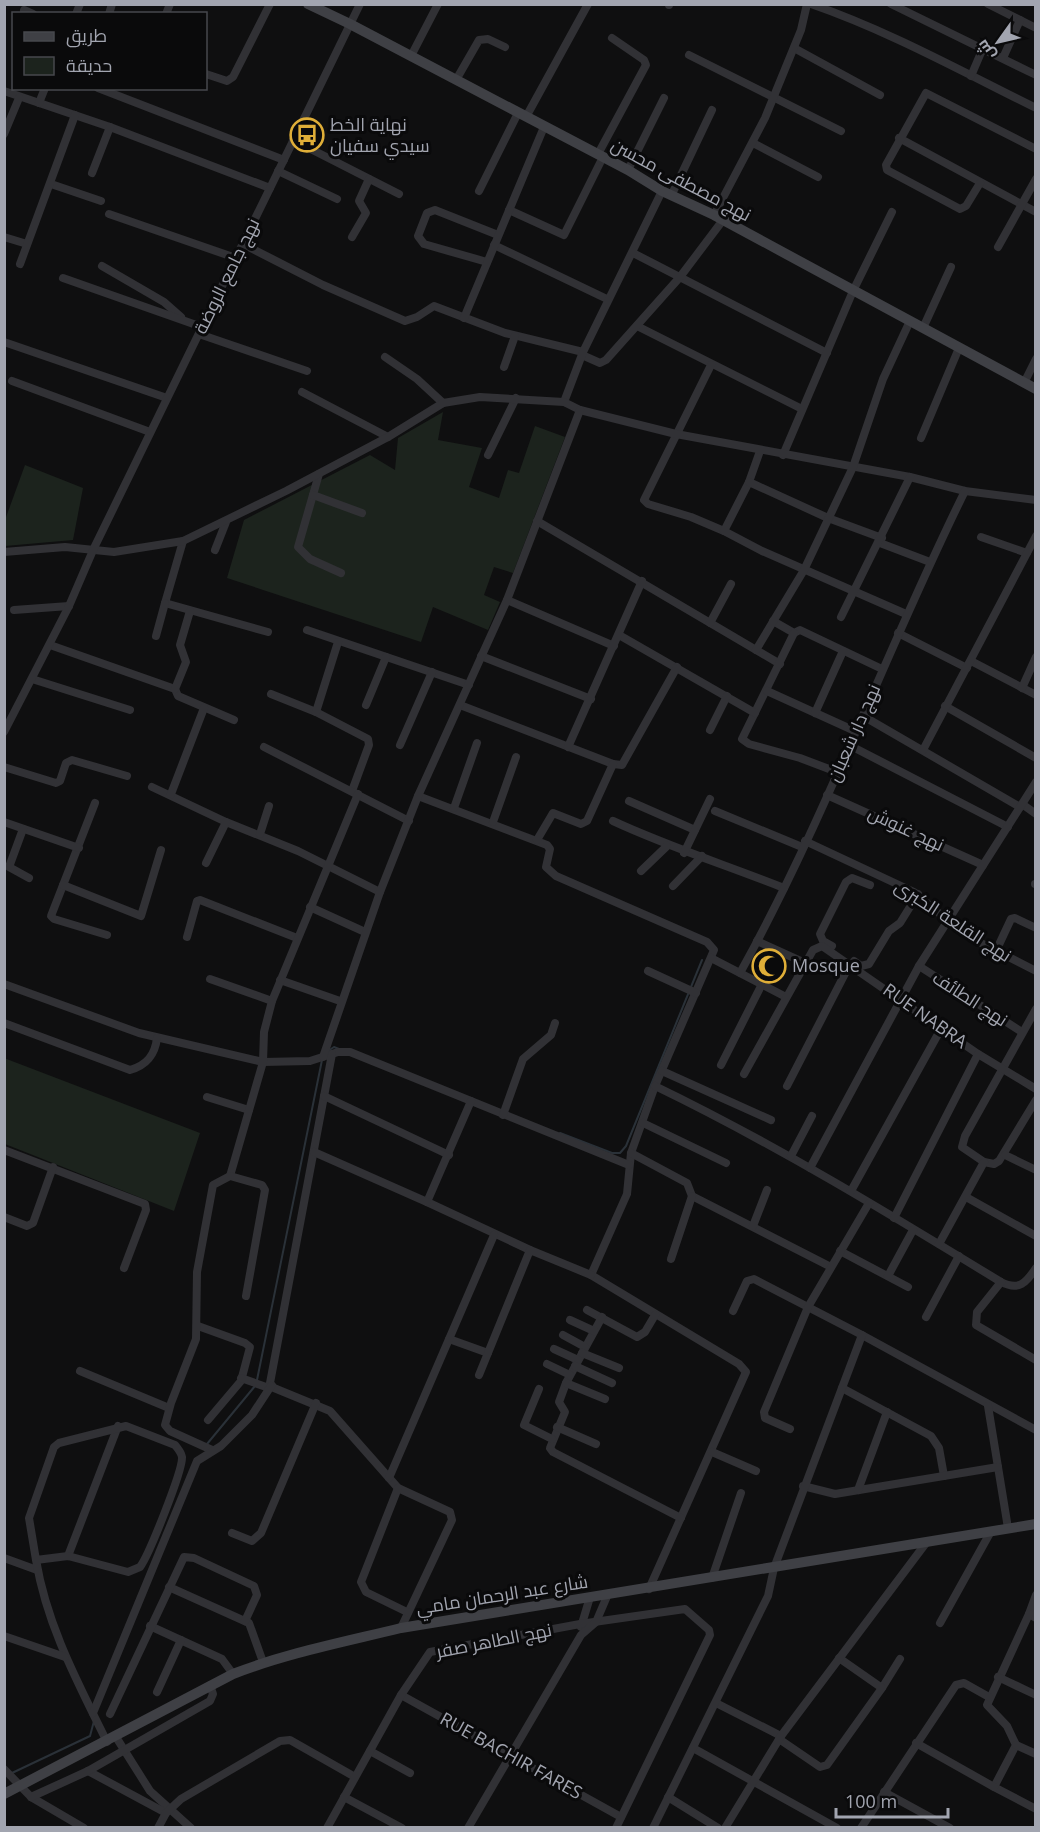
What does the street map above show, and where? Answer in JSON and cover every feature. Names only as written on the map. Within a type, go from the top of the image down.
[{"type":"street","points":[[207,74],[226,81],[233,77],[270,4]]},
{"type":"street","name":"نهج مصطفى محسن","points":[[308,4],[719,218],[1035,389]]},
{"type":"street","name":"نهج جامع الروضة","points":[[4,732],[50,645],[150,432],[360,4]]},
{"type":"street","points":[[411,56],[438,4]]},
{"type":"street","points":[[479,191],[588,4]]},
{"type":"street","points":[[243,244],[323,285],[405,321],[417,317],[434,306],[515,336],[582,353],[603,362],[680,277],[719,218],[794,48],[809,4],[872,27],[1035,108]]},
{"type":"street","points":[[891,4],[1035,75]]},
{"type":"street","points":[[988,4],[1035,28]]},
{"type":"street","points":[[24,10],[28,12]]},
{"type":"street","points":[[1003,58],[1020,20]]},
{"type":"street","points":[[509,210],[564,235],[645,65],[644,60],[612,38]]},
{"type":"street","points":[[456,80],[479,40],[488,39],[505,46]]},
{"type":"street","points":[[794,48],[880,95]]},
{"type":"street","points":[[971,76],[983,48]]},
{"type":"street","points":[[689,55],[841,131]]},
{"type":"street","points":[[39,102],[44,90]]},
{"type":"street","points":[[103,90],[284,160]]},
{"type":"street","points":[[4,92],[110,127],[270,188]]},
{"type":"street","points":[[980,183],[966,206],[960,209],[887,170],[886,165],[899,138],[924,94],[929,92],[1035,149]]},
{"type":"street","points":[[4,134],[19,98]]},
{"type":"street","points":[[628,170],[664,98]]},
{"type":"street","points":[[564,402],[582,353],[608,299],[712,110]]},
{"type":"street","points":[[20,264],[75,115]]},
{"type":"street","points":[[92,174],[110,127]]},
{"type":"street","points":[[464,318],[544,127]]},
{"type":"street","points":[[899,138],[1035,212]]},
{"type":"street","points":[[293,140],[399,194]]},
{"type":"street","points":[[753,143],[818,177]]},
{"type":"street","points":[[278,171],[337,199]]},
{"type":"street","points":[[352,237],[366,213],[359,201],[369,178]]},
{"type":"street","points":[[998,247],[1035,179]]},
{"type":"street","points":[[51,183],[101,201]]},
{"type":"street","points":[[487,262],[424,244],[418,236],[427,213],[435,210],[498,235]]},
{"type":"street","points":[[783,455],[853,291],[892,212]]},
{"type":"street","points":[[110,214],[236,258]]},
{"type":"street","points":[[4,237],[27,244]]},
{"type":"street","points":[[494,245],[608,299]]},
{"type":"street","points":[[633,253],[827,353]]},
{"type":"street","points":[[102,266],[164,302],[200,331],[307,371]]},
{"type":"street","points":[[923,328],[951,267]]},
{"type":"street","points":[[63,278],[185,320]]},
{"type":"street","points":[[756,650],[804,570],[853,467],[883,379],[910,321]]},
{"type":"street","points":[[637,326],[802,409]]},
{"type":"street","points":[[504,367],[515,336]]},
{"type":"street","points":[[4,342],[167,398]]},
{"type":"street","points":[[921,438],[959,348]]},
{"type":"street","points":[[385,357],[417,379],[442,403]]},
{"type":"street","points":[[1024,383],[1035,359]]},
{"type":"street","points":[[711,365],[644,500],[648,504],[724,531],[804,570],[906,614]]},
{"type":"street","points":[[12,381],[150,432]]},
{"type":"street","points":[[302,392],[388,437]]},
{"type":"street","points":[[4,552],[65,547],[94,548],[114,552],[183,541],[226,522],[319,474],[388,437],[442,403],[480,397],[564,402],[580,410],[676,434],[910,477],[965,491],[1035,500]]},
{"type":"street","points":[[488,455],[516,398]]},
{"type":"street","points":[[323,1057],[365,932],[418,796],[507,600],[580,410]]},
{"type":"street","points":[[724,531],[749,482],[760,451]]},
{"type":"street","points":[[319,474],[298,547],[310,559],[341,573]]},
{"type":"street","points":[[842,617],[881,541],[910,477]]},
{"type":"street","points":[[749,482],[930,562]]},
{"type":"street","name":"نهج دار شعبان","points":[[740,973],[784,888],[906,614],[965,491]]},
{"type":"street","points":[[313,495],[362,513]]},
{"type":"street","points":[[537,521],[780,664]]},
{"type":"street","points":[[215,550],[226,522]]},
{"type":"street","points":[[923,750],[1035,536]]},
{"type":"street","points":[[981,537],[1027,553]]},
{"type":"street","points":[[156,636],[183,541]]},
{"type":"street","points":[[568,747],[642,581]]},
{"type":"street","points":[[710,623],[731,584]]},
{"type":"street","points":[[507,600],[614,646]]},
{"type":"street","points":[[165,603],[268,632]]},
{"type":"street","points":[[14,610],[69,606]]},
{"type":"street","points":[[174,689],[186,662],[180,645],[190,611]]},
{"type":"street","points":[[772,621],[794,633]]},
{"type":"street","points":[[307,630],[469,685]]},
{"type":"street","points":[[837,772],[800,758],[745,742],[742,737],[794,633],[800,630],[882,669]]},
{"type":"street","points":[[898,633],[1035,695]]},
{"type":"street","points":[[619,635],[755,714]]},
{"type":"street","points":[[316,712],[338,642]]},
{"type":"street","points":[[50,645],[174,689],[176,694],[234,720]]},
{"type":"street","points":[[815,713],[843,651]]},
{"type":"street","points":[[481,656],[591,699]]},
{"type":"street","points":[[366,705],[386,657]]},
{"type":"street","points":[[1022,688],[1035,657]]},
{"type":"street","points":[[460,705],[614,764],[624,764],[677,667]]},
{"type":"street","points":[[400,745],[432,672]]},
{"type":"street","points":[[32,679],[130,710]]},
{"type":"street","points":[[767,691],[855,731]]},
{"type":"street","points":[[230,1176],[263,1062],[264,1032],[272,1002],[329,866],[355,793],[369,742],[316,712],[272,694]]},
{"type":"street","points":[[710,730],[727,696]]},
{"type":"street","points":[[945,706],[1035,758]]},
{"type":"street","points":[[171,794],[204,708]]},
{"type":"street","points":[[862,716],[1035,814]]},
{"type":"street","points":[[454,808],[477,743]]},
{"type":"street","points":[[849,745],[1008,827]]},
{"type":"street","points":[[264,747],[409,821]]},
{"type":"street","points":[[493,822],[516,757]]},
{"type":"street","points":[[4,767],[56,783],[60,781],[66,763],[72,760],[127,776]]},
{"type":"street","points":[[537,840],[553,813],[581,824],[587,821],[614,764]]},
{"type":"street","points":[[810,1168],[919,966],[1035,782]]},
{"type":"street","points":[[152,787],[226,822],[260,834],[380,892]]},
{"type":"street","name":"نهج غنوش","points":[[827,795],[983,865]]},
{"type":"street","points":[[418,796],[537,840],[550,849],[546,862],[548,871],[707,942],[714,950],[655,1086],[631,1153],[627,1194],[591,1275]]},
{"type":"street","points":[[684,853],[710,799]]},
{"type":"street","points":[[629,801],[695,830]]},
{"type":"street","points":[[95,803],[79,848],[51,912],[54,920],[107,935]]},
{"type":"street","points":[[260,834],[269,806]]},
{"type":"street","name":"نهج القلعة الكبرى","points":[[716,811],[803,844],[918,894],[947,920],[996,951],[1035,971]]},
{"type":"street","points":[[613,821],[684,853],[702,856],[784,888]]},
{"type":"street","points":[[4,822],[79,848]]},
{"type":"street","points":[[206,863],[226,822]]},
{"type":"street","points":[[23,829],[9,867],[29,878]]},
{"type":"street","points":[[641,871],[667,846]]},
{"type":"street","points":[[63,885],[141,916],[160,850]]},
{"type":"street","points":[[673,886],[702,856]]},
{"type":"street","points":[[870,885],[849,879],[820,934],[823,941],[861,966],[869,964],[889,931],[900,923],[918,894]]},
{"type":"street","points":[[188,937],[189,922],[197,901],[200,900],[297,938]]},
{"type":"street","points":[[310,907],[365,932]]},
{"type":"street","points":[[996,951],[1011,920],[1015,918],[1035,928]]},
{"type":"street","points":[[757,941],[805,963]]},
{"type":"street","name":"RUE NABRA","points":[[744,1074],[805,963],[813,950],[822,946],[902,999],[978,1054],[1035,1089]]},
{"type":"street","points":[[711,958],[786,997]]},
{"type":"street","points":[[787,1086],[850,964]]},
{"type":"street","name":"نهج الطائف","points":[[919,966],[1022,1032]]},
{"type":"street","points":[[648,971],[696,993]]},
{"type":"street","points":[[210,979],[272,1002]]},
{"type":"street","points":[[280,980],[340,1001]]},
{"type":"street","points":[[4,984],[157,1038],[263,1062],[310,1061],[332,1054],[350,1052],[629,1165]]},
{"type":"street","points":[[721,1065],[762,984]]},
{"type":"street","points":[[1035,1009],[963,1142],[966,1151],[984,1162],[994,1164],[1005,1155],[1035,1100]]},
{"type":"street","points":[[4,1023],[130,1070],[144,1064],[152,1056],[157,1038]]},
{"type":"street","points":[[503,1115],[524,1059],[551,1035],[555,1023]]},
{"type":"street","points":[[851,1191],[942,1027]]},
{"type":"street","points":[[93,1713],[197,1461],[221,1446],[252,1415],[270,1387],[270,1375],[286,1304],[332,1054]]},
{"type":"street","points":[[894,1218],[978,1054]]},
{"type":"street","points":[[662,1071],[771,1120]]},
{"type":"street","points":[[655,1086],[791,1156],[1001,1282],[1012,1287],[1020,1286],[1026,1283],[1035,1268]]},
{"type":"street","points":[[324,1096],[449,1155]]},
{"type":"street","points":[[207,1097],[249,1110]]},
{"type":"street","points":[[428,1202],[471,1101]]},
{"type":"street","points":[[791,1156],[812,1116]]},
{"type":"street","points":[[643,1123],[726,1163]]},
{"type":"street","points":[[4,1150],[145,1204],[146,1210],[124,1268]]},
{"type":"street","points":[[314,1152],[428,1202],[494,1235],[591,1275],[739,1364],[746,1372],[649,1589]]},
{"type":"street","points":[[631,1153],[687,1183],[692,1196],[671,1259]]},
{"type":"street","points":[[1005,1155],[1035,1170]]},
{"type":"street","points":[[939,1244],[984,1162]]},
{"type":"street","points":[[4,1217],[27,1226],[33,1223],[52,1167]]},
{"type":"street","points":[[212,1450],[170,1431],[165,1425],[196,1339],[198,1326],[195,1286],[213,1185],[230,1176],[262,1185],[265,1190],[246,1296]]},
{"type":"street","points":[[753,1226],[767,1190]]},
{"type":"street","points":[[692,1196],[831,1268]]},
{"type":"street","points":[[966,1197],[1035,1236]]},
{"type":"street","points":[[790,1429],[765,1418],[764,1412],[808,1307],[869,1203]]},
{"type":"street","points":[[888,1276],[913,1230]]},
{"type":"street","points":[[389,1478],[494,1235]]},
{"type":"street","points":[[479,1375],[530,1250]]},
{"type":"street","points":[[840,1251],[908,1287]]},
{"type":"street","points":[[926,1317],[959,1256]]},
{"type":"street","points":[[733,1311],[747,1281],[752,1279],[862,1335],[1035,1430]]},
{"type":"street","points":[[1001,1282],[977,1312],[976,1325],[1035,1360]]},
{"type":"street","points":[[587,1310],[637,1336],[645,1332],[655,1315]]},
{"type":"street","points":[[602,1317],[568,1379],[559,1402],[565,1412],[552,1439],[550,1446],[552,1452],[681,1518]]},
{"type":"street","points":[[570,1320],[594,1331]]},
{"type":"street","points":[[198,1326],[248,1345],[250,1352],[242,1378],[208,1420]]},
{"type":"street","points":[[563,1335],[580,1357],[612,1383]]},
{"type":"street","points":[[653,1827],[768,1596],[774,1568],[862,1335]]},
{"type":"street","points":[[449,1338],[488,1353]]},
{"type":"street","points":[[554,1349],[619,1368]]},
{"type":"street","points":[[547,1364],[568,1379],[605,1399]]},
{"type":"street","points":[[80,1371],[170,1408]]},
{"type":"street","points":[[242,1378],[316,1403],[338,1418],[398,1488],[448,1509],[452,1516],[401,1628]]},
{"type":"street","points":[[842,1388],[931,1436],[939,1448],[944,1476]]},
{"type":"street","points":[[539,1389],[524,1425],[552,1439]]},
{"type":"street","points":[[232,1533],[252,1541],[261,1533],[316,1403]]},
{"type":"street","points":[[988,1406],[1008,1528]]},
{"type":"street","points":[[858,1490],[887,1412]]},
{"type":"street","points":[[68,1556],[118,1426]]},
{"type":"street","points":[[36,1560],[68,1556],[128,1572],[140,1567],[182,1459],[175,1445],[134,1429],[118,1426],[65,1440],[54,1447],[29,1518],[36,1560],[47,1611],[65,1657],[93,1713],[111,1740],[124,1750],[150,1791],[168,1811]]},
{"type":"street","points":[[557,1427],[596,1444]]},
{"type":"street","points":[[712,1452],[756,1470]]},
{"type":"street","points":[[804,1486],[829,1494],[998,1467]]},
{"type":"street","points":[[398,1488],[361,1582],[366,1592],[407,1612]]},
{"type":"street","points":[[712,1578],[741,1493]]},
{"type":"street","name":"شارع عبد الرحمان مامي","points":[[4,1794],[111,1740],[210,1685],[263,1662],[401,1628],[1035,1524]]},
{"type":"street","points":[[940,1623],[990,1533]]},
{"type":"street","points":[[725,1827],[780,1738],[926,1543]]},
{"type":"street","points":[[110,1714],[181,1560],[188,1556],[194,1558],[254,1586],[257,1595],[245,1621]]},
{"type":"street","points":[[4,1558],[38,1570]]},
{"type":"street","points":[[169,1587],[245,1621],[252,1627],[263,1662]]},
{"type":"street","points":[[468,1827],[581,1635],[596,1622],[608,1594]]},
{"type":"street","points":[[1035,1595],[1032,1616],[989,1697],[988,1708],[1007,1726],[1016,1745],[1035,1754]]},
{"type":"street","points":[[581,1635],[580,1624],[590,1597]]},
{"type":"street","name":"نهج الطاهر صفر","points":[[327,1827],[401,1695],[424,1657],[434,1650],[580,1624],[679,1609],[688,1610],[709,1630],[710,1635],[621,1817]]},
{"type":"street","points":[[150,1626],[222,1659],[233,1674]]},
{"type":"street","points":[[4,1636],[65,1657]]},
{"type":"street","points":[[157,1692],[181,1640]]},
{"type":"street","points":[[839,1658],[882,1688]]},
{"type":"street","points":[[716,1703],[780,1738],[820,1767],[824,1767],[882,1688],[900,1659]]},
{"type":"street","points":[[999,1677],[1035,1695]]},
{"type":"street","points":[[861,1827],[956,1685],[964,1683],[989,1697]]},
{"type":"street","points":[[31,1797],[88,1771],[210,1701],[213,1694],[210,1685]]},
{"type":"street","name":"RUE BACHIR FARES","points":[[401,1695],[621,1817]]},
{"type":"street","points":[[158,1827],[168,1811],[181,1799],[284,1740],[355,1777]]},
{"type":"street","points":[[916,1743],[1035,1809]]},
{"type":"street","points":[[994,1787],[1016,1745]]},
{"type":"street","points":[[693,1748],[837,1827]]},
{"type":"street","points":[[370,1751],[410,1773]]},
{"type":"street","points":[[4,1769],[31,1797],[84,1827]]},
{"type":"street","points":[[88,1771],[168,1811],[191,1827]]},
{"type":"street","points":[[884,1792],[950,1827]]},
{"type":"street","points":[[344,1797],[402,1827]]},
{"type":"street","points":[[668,1797],[718,1827]]},
{"type":"street","points":[[616,1827],[621,1817]]},
{"type":"green space","points":[[443,412],[438,440],[482,448],[469,487],[499,498],[508,470],[519,473],[535,426],[565,437],[513,573],[494,567],[484,595],[500,602],[488,630],[433,607],[421,642],[227,578],[244,520],[370,455],[395,470],[398,438]]},
{"type":"green space","points":[[25,465],[83,488],[73,540],[5,546],[5,520]]},
{"type":"green space","points":[[4,1058],[200,1133],[174,1211],[5,1144]]},
{"type":"waterway","points":[[560,1133],[612,1153],[620,1153],[626,1146],[702,960]]},
{"type":"waterway","points":[[328,1051],[334,1047],[339,1049]]},
{"type":"waterway","points":[[257,1380],[322,1060]]},
{"type":"waterway","points":[[207,1444],[255,1386]]},
{"type":"waterway","points":[[12,1773],[90,1736],[94,1721]]},
{"type":"place","name":"نهاية الخط سيدي سفيان","points":[[307,135]]},
{"type":"place","name":"Mosque","points":[[769,966]]}]
